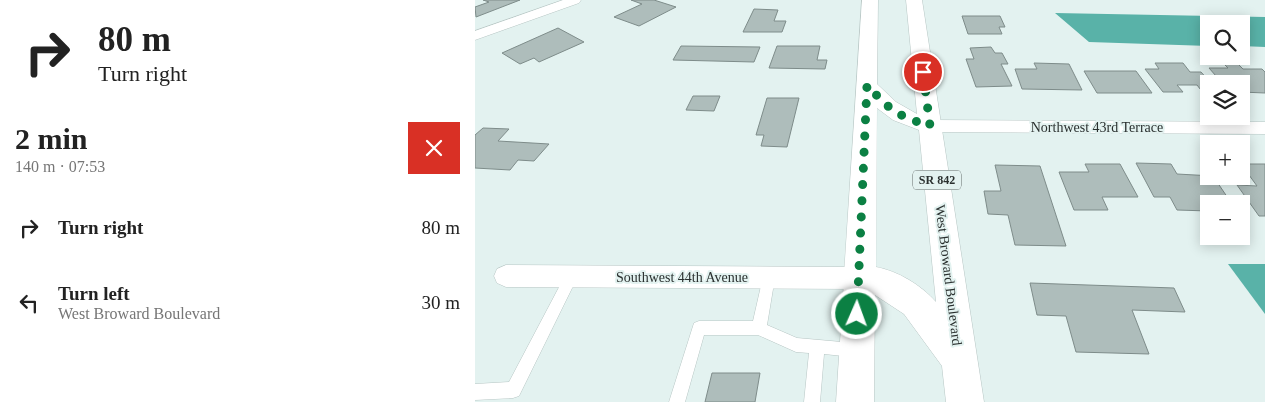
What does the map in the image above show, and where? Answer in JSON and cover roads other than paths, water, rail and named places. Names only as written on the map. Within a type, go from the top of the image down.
[{"type":"main road","points":[[855,402],[858,278],[870,0]]},
{"type":"main road","name":"West Broward Boulevard","points":[[914,0],[965,402]]},
{"type":"main road","points":[[867,85],[886,106],[901,117],[930,126]]},
{"type":"main road","points":[[858,278],[885,283],[916,303],[960,360]]},
{"type":"street","points":[[475,36],[575,0]]},
{"type":"street","name":"Northwest 43rd Terrace","points":[[930,126],[1265,128]]},
{"type":"street","name":"Southwest 44th Avenue","points":[[506,276],[858,278]]},
{"type":"lane","points":[[475,392],[513,390],[572,276]]},
{"type":"lane","points":[[759,328],[769,277]]},
{"type":"lane","points":[[677,402],[699,328],[759,328],[796,345],[857,350]]},
{"type":"lane","points":[[812,402],[817,347]]},
{"type":"water","points":[[1055,13],[1200,16],[1200,46],[1089,42]]},
{"type":"water","points":[[1250,17],[1265,17],[1265,47],[1250,46]]},
{"type":"water","points":[[1228,264],[1265,264],[1265,314]]}]
